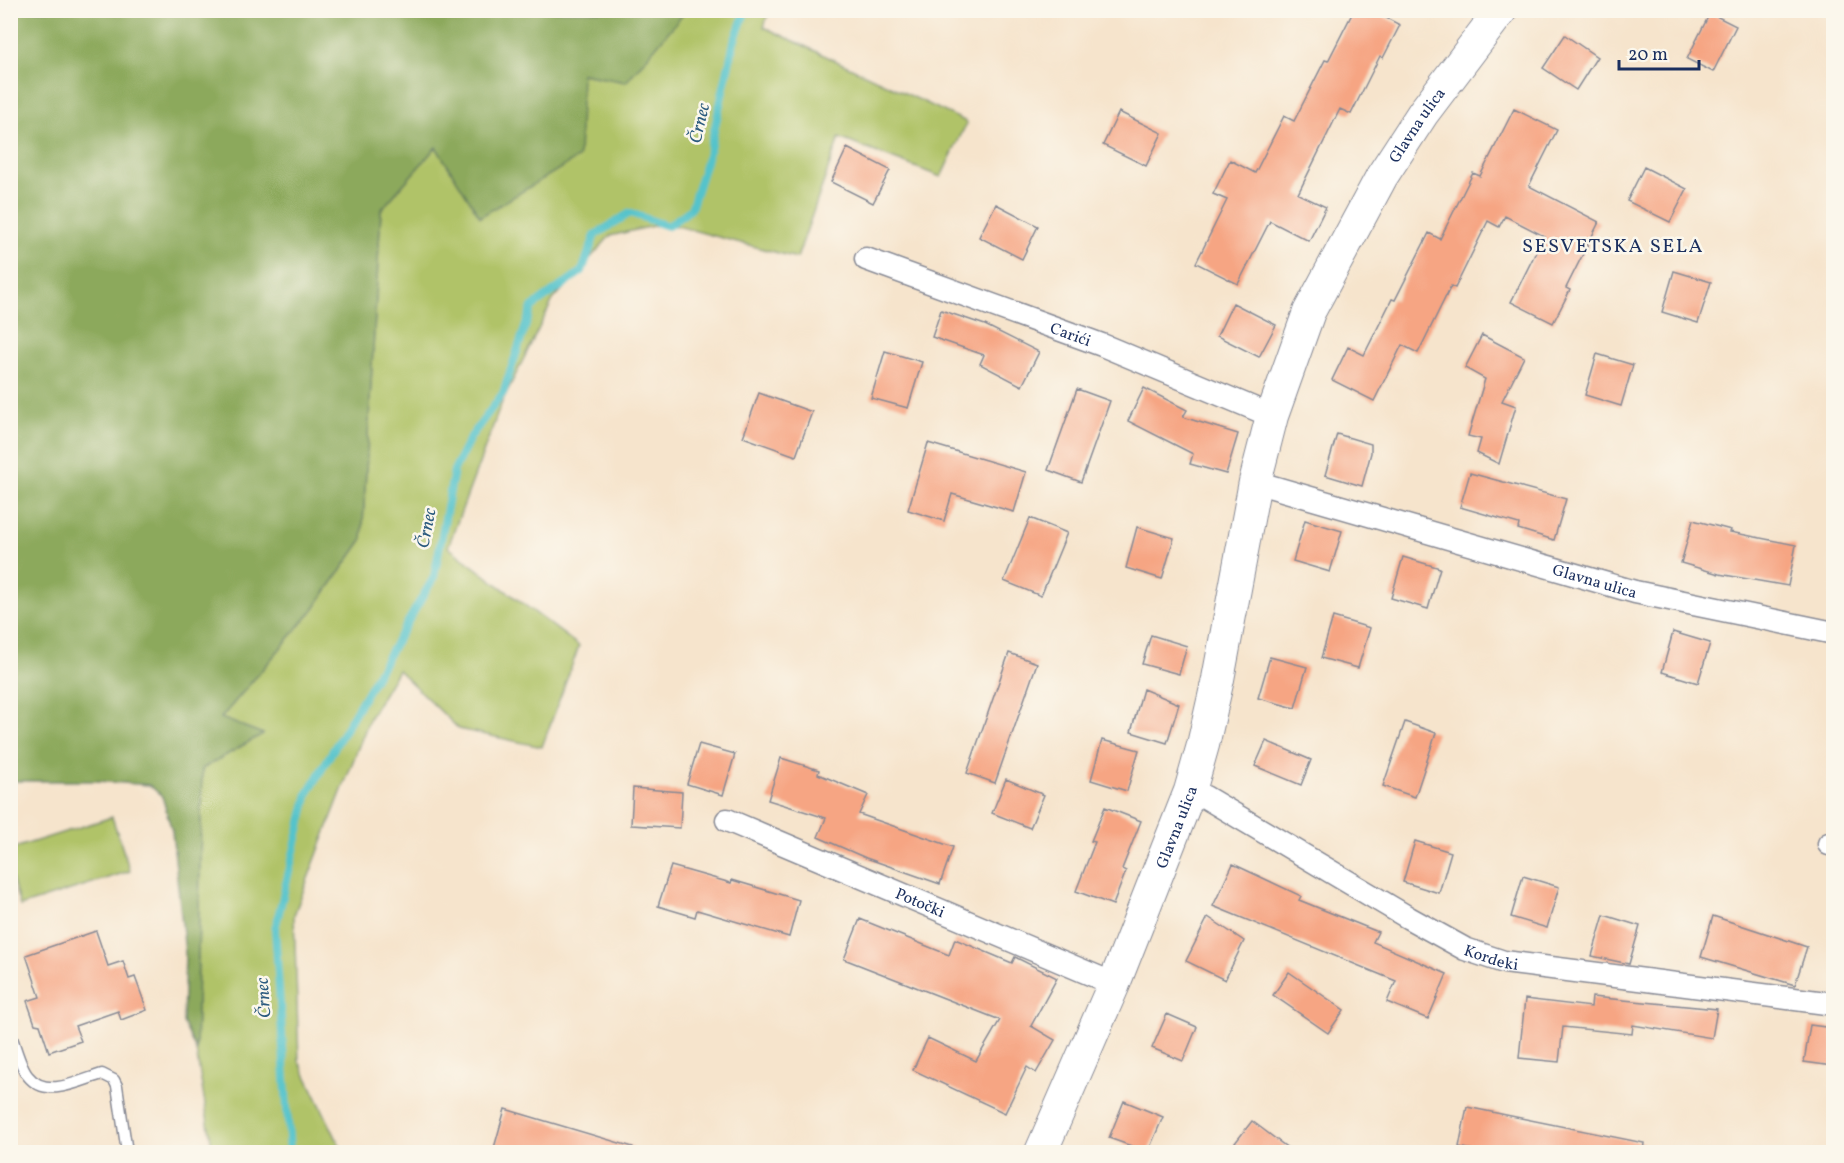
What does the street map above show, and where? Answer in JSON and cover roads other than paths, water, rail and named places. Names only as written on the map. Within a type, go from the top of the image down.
[{"type":"street","name":"Glavna ulica","points":[[1041,1152],[1114,984],[1190,791],[1218,679],[1255,482],[1272,416],[1309,312],[1382,176],[1423,113],[1501,10]]},
{"type":"street","name":"Carići","points":[[866,260],[1102,345],[1272,416]]},
{"type":"street","name":"Glavna ulica","points":[[1255,482],[1635,592],[1833,633]]},
{"type":"street","name":"Kordeki","points":[[1190,791],[1205,797],[1456,944],[1504,962],[1833,1004]]},
{"type":"street","name":"Potočki","points":[[727,820],[1114,984]]},
{"type":"lane","points":[[10,1033],[27,1076],[37,1085],[50,1089],[102,1074],[114,1080],[128,1152]]},
{"type":"waterway","name":"Črnec","points":[[290,1152],[275,929],[308,793],[434,577],[454,470],[470,438],[503,393],[532,307],[582,271],[595,235],[630,213],[668,226],[691,209],[710,149],[734,42],[746,10]]},
{"type":"district","name":"SESVETSKA SELA","points":[[1613,245]]}]
